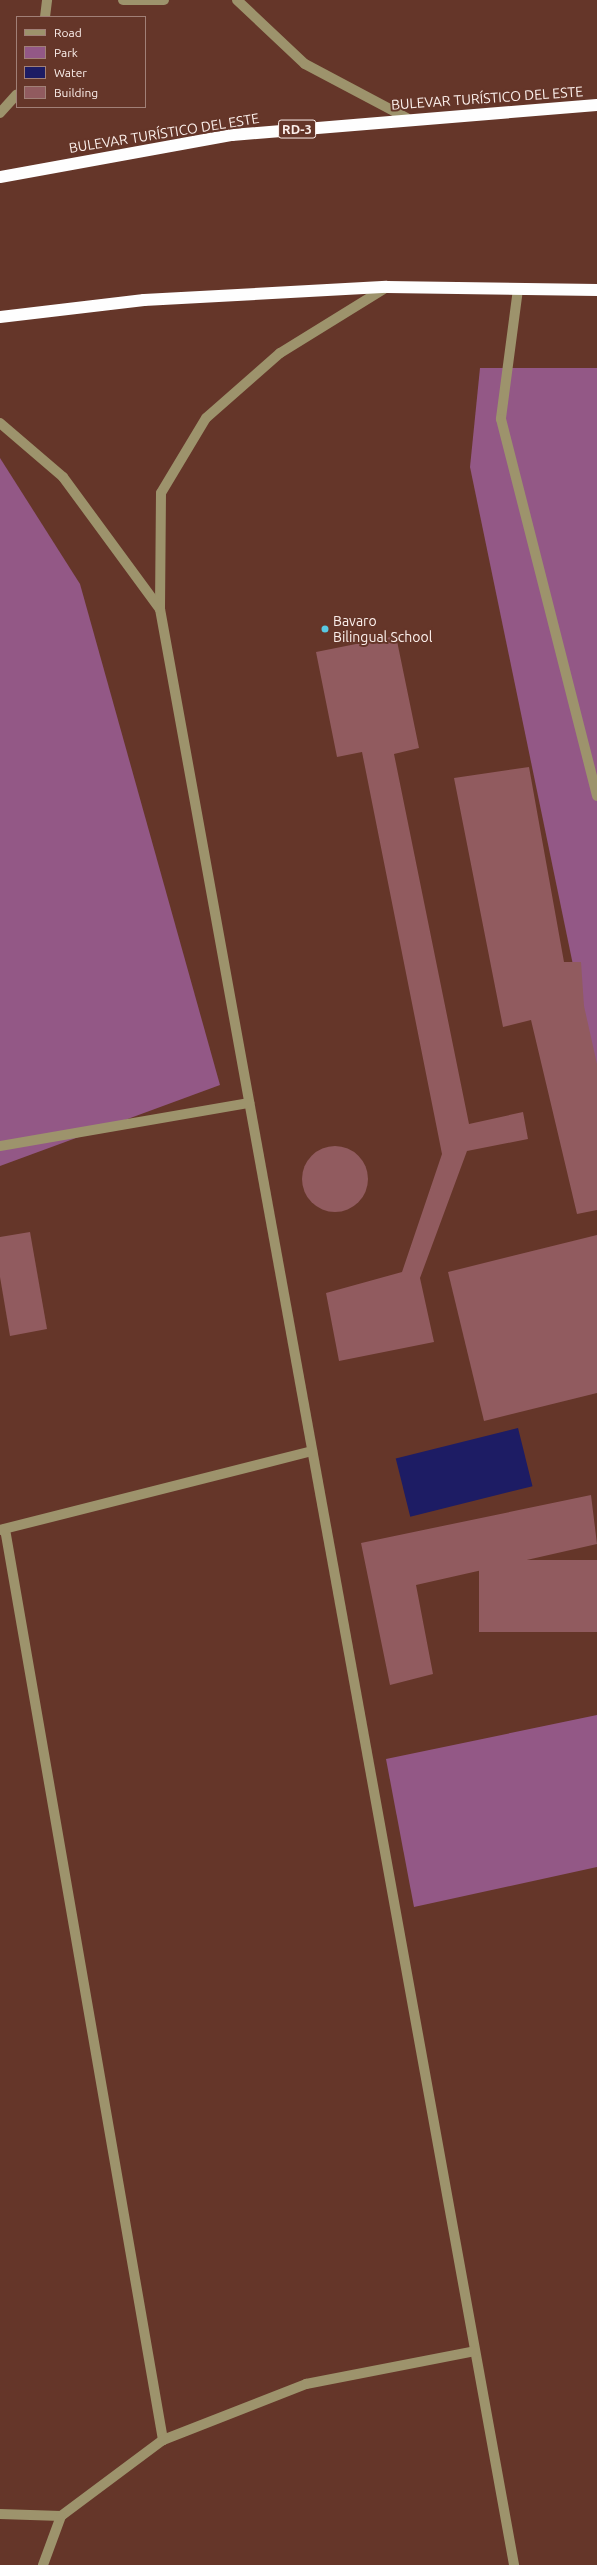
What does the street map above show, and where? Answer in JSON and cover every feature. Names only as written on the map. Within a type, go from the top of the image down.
[{"type":"highway","name":"BULEVAR TURÍSTICO DEL ESTE","points":[[0,177],[232,135],[407,118],[597,105]]},
{"type":"highway","points":[[0,317],[144,300],[387,287],[597,290]]},
{"type":"street","points":[[45,16],[47,0]]},
{"type":"street","points":[[123,0],[164,0]]},
{"type":"street","points":[[237,0],[305,64],[407,118]]},
{"type":"street","points":[[0,113],[16,95]]},
{"type":"street","points":[[387,287],[280,353],[206,418],[161,493],[160,609],[514,2565]]},
{"type":"street","points":[[518,289],[501,419],[597,796]]},
{"type":"street","points":[[0,424],[63,477],[160,609]]},
{"type":"street","points":[[0,1146],[249,1104]]},
{"type":"street","points":[[163,2440],[3,1529],[312,1451]]},
{"type":"street","points":[[43,2565],[61,2516],[163,2440],[306,2384],[475,2351]]},
{"type":"street","points":[[0,2514],[61,2516]]},
{"type":"green space","points":[[480,368],[597,368],[597,1081],[470,467]]},
{"type":"green space","points":[[0,458],[80,584],[220,1085],[0,1166]]},
{"type":"green space","points":[[597,1715],[597,1867],[414,1907],[386,1759]]},
{"type":"water","points":[[518,1428],[533,1486],[410,1517],[396,1458]]},
{"type":"building","points":[[396,636],[419,748],[394,754],[469,1124],[523,1112],[528,1139],[467,1151],[420,1278],[434,1342],[339,1361],[326,1293],[402,1272],[442,1154],[362,752],[337,757],[316,652]]},
{"type":"building","points":[[529,767],[564,962],[581,962],[584,1006],[597,1064],[597,1210],[577,1214],[531,1020],[503,1027],[454,778]]},
{"type":"building","points":[[335,1146],[348,1149],[358,1156],[365,1166],[368,1179],[365,1192],[358,1202],[348,1209],[335,1212],[322,1209],[312,1202],[305,1192],[302,1179],[305,1166],[312,1156],[322,1149]]},
{"type":"building","points":[[30,1232],[47,1329],[10,1336],[0,1277],[0,1237]]},
{"type":"building","points":[[597,1235],[597,1393],[484,1421],[448,1272]]},
{"type":"building","points":[[591,1495],[597,1544],[416,1585],[433,1674],[390,1685],[361,1543]]},
{"type":"building","points":[[479,1560],[597,1560],[597,1632],[479,1632]]},
{"type":"place","name":"Bavaro Bilingual School","points":[[325,629]]}]
